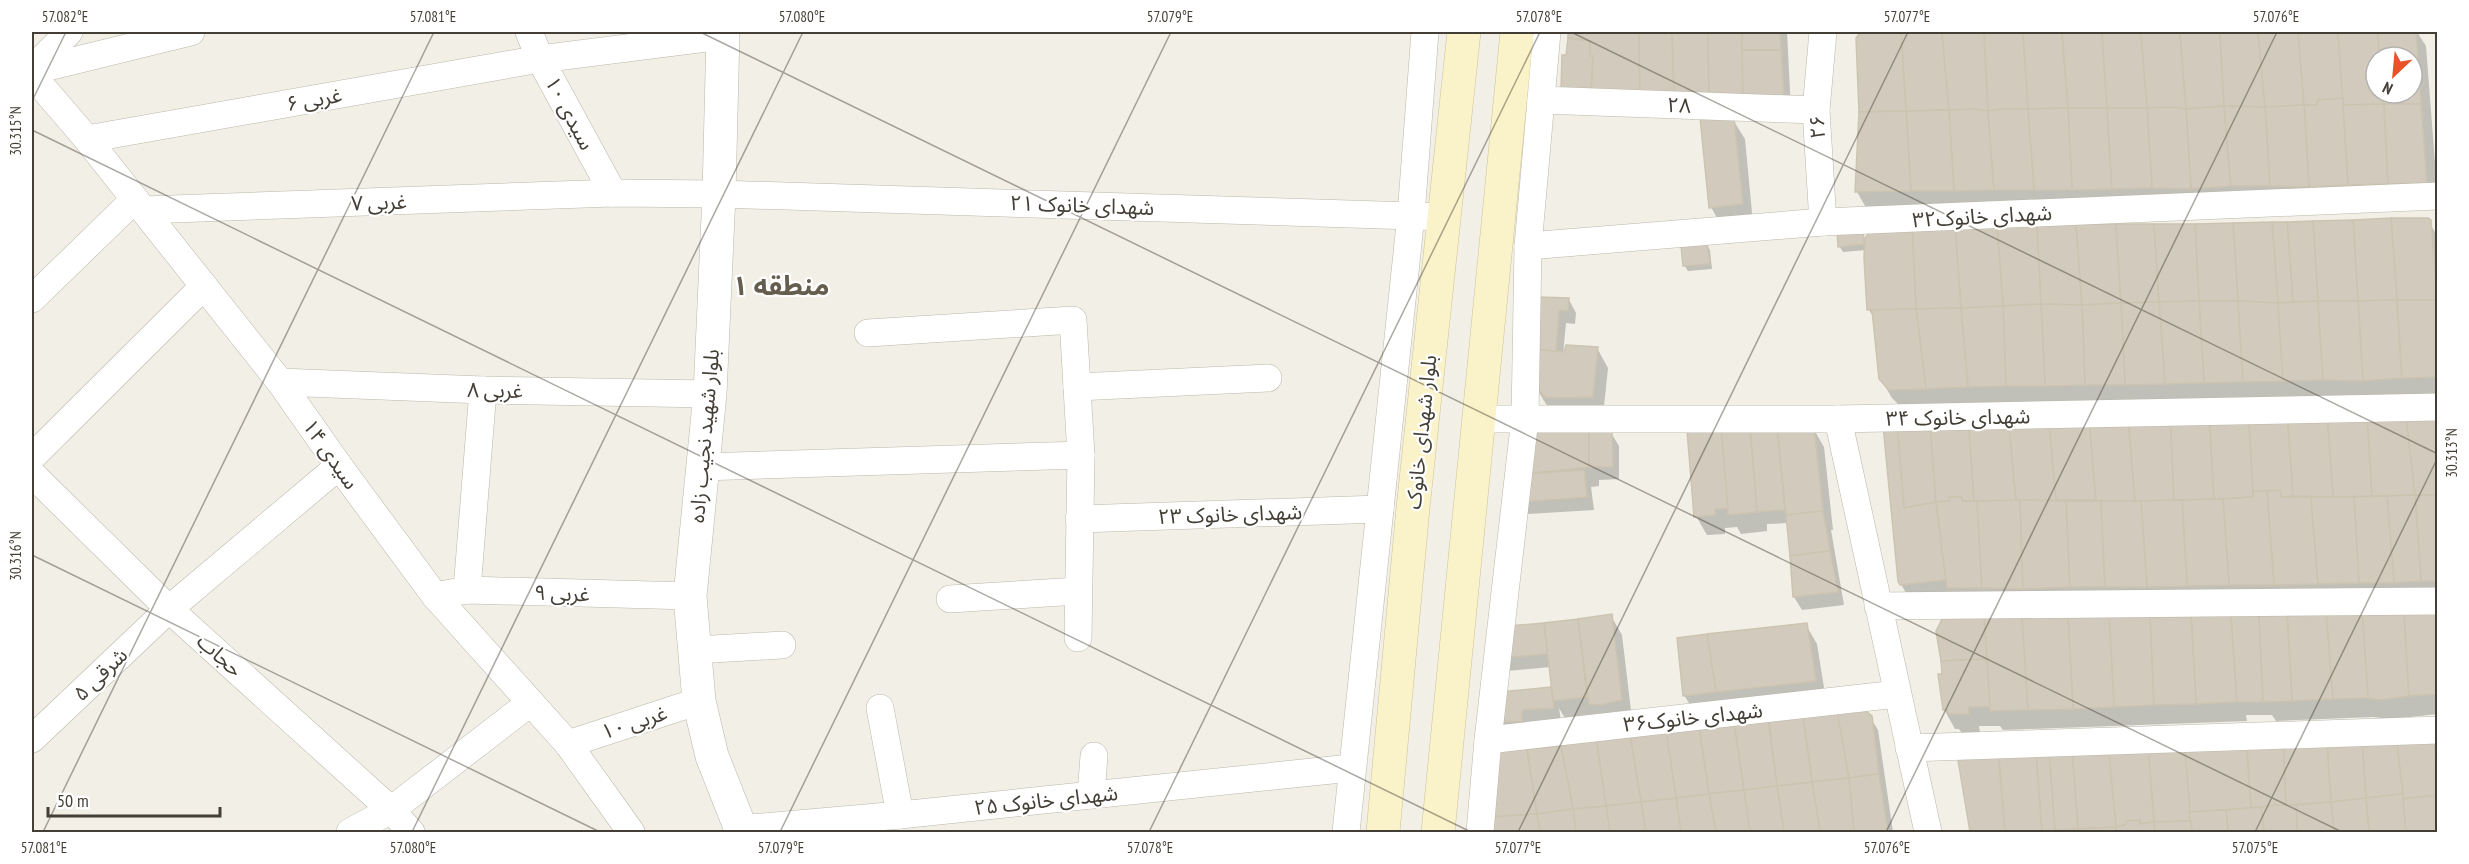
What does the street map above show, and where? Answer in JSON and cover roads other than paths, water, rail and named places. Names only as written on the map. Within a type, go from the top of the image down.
[{"type":"main road","name":"بلوار شهدای خانوک","points":[[1383,832],[1400,645],[1464,32]]},
{"type":"main road","points":[[1437,832],[1517,32]]},
{"type":"street","points":[[32,72],[69,32]]},
{"type":"street","points":[[32,72],[191,32]]},
{"type":"street","name":"سیدی ۱۰","points":[[530,32],[540,59],[613,194]]},
{"type":"street","points":[[1346,832],[1411,215],[1425,32]]},
{"type":"street","points":[[1480,832],[1488,740],[1525,418],[1528,246],[1546,32]]},
{"type":"street","name":"۲۶","points":[[1822,32],[1816,110],[1822,222]]},
{"type":"street","name":"غربی ۶","points":[[87,138],[540,59],[722,34]]},
{"type":"street","name":"بلوار شهید نجیب زاده","points":[[722,34],[719,194],[710,393],[690,596],[699,701],[712,756],[741,831]]},
{"type":"street","name":"سیدی ۱۴","points":[[32,72],[140,204],[280,382],[435,596],[568,744],[631,832]]},
{"type":"street","name":"۲۸","points":[[1541,100],[1816,110]]},
{"type":"street","points":[[613,194],[719,194]]},
{"type":"street","name":"غربی ۷","points":[[140,204],[613,194]]},
{"type":"street","name":"شهدای خانوک ۲۱","points":[[719,194],[1445,216]]},
{"type":"street","name":"شهدای خانوک۳۲","points":[[1528,246],[1822,222],[2438,196]]},
{"type":"street","points":[[32,299],[140,204]]},
{"type":"street","points":[[32,457],[204,286]]},
{"type":"street","points":[[868,333],[1073,320],[1081,455],[1078,638]]},
{"type":"street","points":[[1398,345],[1431,348]]},
{"type":"street","points":[[1077,387],[1268,378]]},
{"type":"street","name":"غربی ۸","points":[[280,382],[483,390],[710,393]]},
{"type":"street","points":[[468,590],[483,390]]},
{"type":"street","name":"۳۴ شهدای خانوک","points":[[1478,419],[1838,420],[2438,407]]},
{"type":"street","points":[[1838,420],[1928,832]]},
{"type":"street","points":[[702,467],[1081,455]]},
{"type":"street","name":"شرقی ۵","points":[[32,740],[169,609],[339,466]]},
{"type":"street","name":"حجاب","points":[[32,474],[169,609],[391,810],[411,832]]},
{"type":"street","name":"شهدای خانوک ۲۳","points":[[1079,519],[1380,509]]},
{"type":"street","name":"غربی ۹","points":[[435,596],[468,590],[690,596]]},
{"type":"street","points":[[950,599],[1078,591]]},
{"type":"street","points":[[1878,606],[2438,601]]},
{"type":"street","points":[[1366,641],[1400,645]]},
{"type":"street","points":[[696,650],[782,645]]},
{"type":"street","name":"شهدای خانوک۳۶","points":[[1488,740],[1898,694]]},
{"type":"street","name":"غربی ۱۰","points":[[568,744],[699,701]]},
{"type":"street","points":[[350,832],[391,810],[530,703]]},
{"type":"street","points":[[880,708],[900,815]]},
{"type":"street","points":[[1909,748],[2438,730]]},
{"type":"street","points":[[1091,795],[1094,756]]},
{"type":"street","name":"شهدای خانوک ۲۵","points":[[741,831],[1351,768]]},
{"type":"district","name":"منطقه ۱","points":[[781,285]]}]
